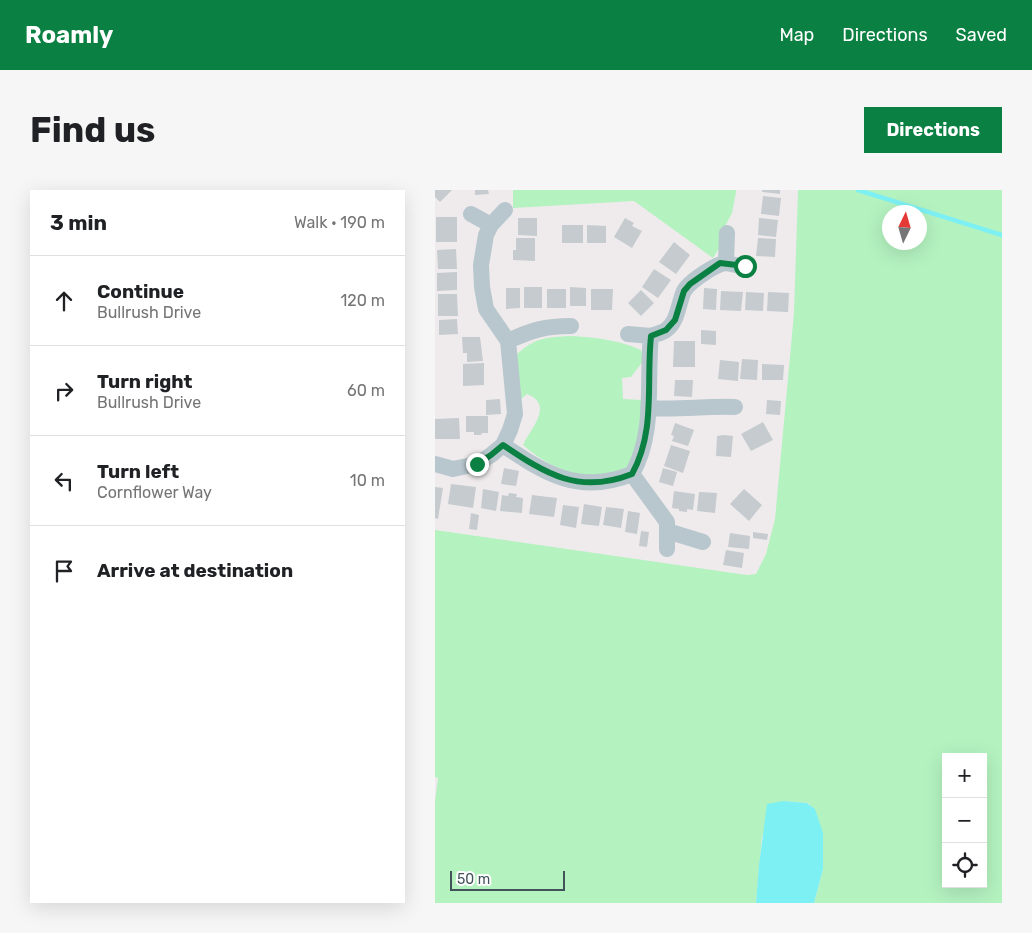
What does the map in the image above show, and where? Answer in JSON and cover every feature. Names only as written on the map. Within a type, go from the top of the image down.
[{"type":"street","points":[[435,464],[453,469],[477,464],[503,445],[515,414],[508,340],[486,309],[482,287],[481,265],[486,235],[491,225],[505,210]]},
{"type":"street","points":[[471,214],[491,225]]},
{"type":"street","points":[[726,263],[727,233]]},
{"type":"street","points":[[628,334],[651,336],[666,330],[675,320],[684,291],[690,284],[715,266],[726,263],[745,266]]},
{"type":"street","points":[[508,340],[530,331],[551,326],[571,326]]},
{"type":"street","points":[[503,445],[537,468],[566,479],[587,483],[615,480],[632,474],[643,452],[647,429],[651,336]]},
{"type":"street","points":[[648,408],[670,410],[703,409],[715,406],[735,407]]},
{"type":"street","points":[[632,474],[667,522],[667,549]]},
{"type":"street","points":[[667,531],[703,542]]},
{"type":"green space","points":[[513,190],[736,190],[736,192],[732,213],[723,230],[720,247],[713,258],[634,201],[513,208]]},
{"type":"green space","points":[[798,190],[1002,190],[1002,903],[814,903],[823,869],[815,810],[808,803],[784,801],[762,836],[756,903],[435,903],[435,801],[438,778],[435,777],[435,530],[747,575],[756,574],[766,554],[775,519],[794,313]]},
{"type":"green space","points":[[570,336],[606,340],[641,350],[644,360],[631,377],[622,378],[623,399],[642,400],[639,453],[623,471],[592,476],[570,472],[545,461],[523,445],[535,425],[540,411],[539,404],[527,394],[520,400],[517,354],[541,339]]},
{"type":"water","points":[[784,801],[807,803],[815,809],[823,833],[823,869],[814,903],[756,903],[767,804]]},
{"type":"building","points":[[435,190],[452,190],[440,202],[435,197]]},
{"type":"building","points":[[475,190],[488,190],[489,194],[475,195]]},
{"type":"building","points":[[762,190],[780,190],[780,194],[762,192]]},
{"type":"building","points":[[763,196],[781,198],[779,216],[761,214]]},
{"type":"building","points":[[436,217],[457,217],[457,242],[436,242]]},
{"type":"building","points":[[518,218],[537,218],[537,236],[518,235]]},
{"type":"building","points":[[625,218],[634,223],[632,226],[642,231],[632,248],[614,237]]},
{"type":"building","points":[[759,218],[778,220],[776,237],[758,235]]},
{"type":"building","points":[[562,225],[583,225],[583,243],[562,243]]},
{"type":"building","points":[[587,225],[606,226],[606,243],[587,243]]},
{"type":"building","points":[[516,238],[535,238],[535,261],[513,260],[513,250],[516,250]]},
{"type":"building","points":[[758,238],[776,239],[775,257],[756,256]]},
{"type":"building","points":[[674,242],[690,255],[676,274],[659,262]]},
{"type":"building","points":[[456,249],[457,269],[438,269],[437,250]]},
{"type":"building","points":[[654,269],[671,280],[658,298],[642,287]]},
{"type":"building","points":[[457,272],[457,290],[437,291],[437,273]]},
{"type":"building","points":[[524,287],[542,287],[542,308],[524,308]]},
{"type":"building","points":[[570,287],[586,288],[586,306],[570,306]]},
{"type":"building","points":[[506,288],[520,288],[520,308],[506,309]]},
{"type":"building","points":[[704,288],[717,289],[716,310],[703,309]]},
{"type":"building","points":[[547,289],[566,289],[566,308],[547,308]]},
{"type":"building","points":[[591,289],[613,289],[612,310],[591,310]]},
{"type":"building","points":[[641,290],[654,303],[641,316],[628,303]]},
{"type":"building","points":[[721,291],[743,292],[741,311],[720,310]]},
{"type":"building","points":[[746,292],[764,293],[763,311],[745,310]]},
{"type":"building","points":[[768,292],[789,293],[788,312],[767,311]]},
{"type":"building","points":[[438,294],[457,294],[458,316],[438,316]]},
{"type":"building","points":[[457,319],[458,334],[439,335],[439,320]]},
{"type":"building","points":[[701,330],[716,331],[716,345],[701,344]]},
{"type":"building","points":[[462,337],[480,337],[483,361],[467,362],[467,353],[463,353]]},
{"type":"building","points":[[674,341],[695,341],[695,367],[673,367]]},
{"type":"building","points":[[742,359],[758,360],[757,380],[740,379]]},
{"type":"building","points":[[720,360],[739,362],[738,381],[718,379]]},
{"type":"building","points":[[484,363],[484,385],[463,386],[463,364]]},
{"type":"building","points":[[762,364],[784,365],[783,380],[762,380]]},
{"type":"building","points":[[675,380],[693,380],[692,397],[674,396]]},
{"type":"building","points":[[500,399],[501,414],[486,415],[486,400]]},
{"type":"building","points":[[767,400],[781,401],[780,415],[766,414]]},
{"type":"building","points":[[466,416],[488,416],[488,433],[474,435],[474,432],[466,432]]},
{"type":"building","points":[[459,418],[460,439],[435,439],[435,419]]},
{"type":"building","points":[[763,422],[773,440],[751,451],[741,434]]},
{"type":"building","points":[[675,423],[694,430],[688,446],[672,441],[674,436],[671,435]]},
{"type":"building","points":[[717,436],[733,436],[731,457],[716,456]]},
{"type":"building","points":[[671,445],[690,451],[683,473],[664,466]]},
{"type":"building","points":[[504,468],[519,471],[516,486],[501,484]]},
{"type":"building","points":[[663,468],[677,472],[673,486],[659,482]]},
{"type":"building","points":[[451,484],[476,487],[473,508],[448,504]]},
{"type":"building","points":[[435,487],[443,488],[438,519],[435,518]]},
{"type":"building","points":[[483,489],[499,492],[496,511],[481,508]]},
{"type":"building","points":[[744,489],[762,505],[749,521],[730,504]]},
{"type":"building","points":[[674,491],[695,494],[693,510],[687,509],[687,512],[672,508]]},
{"type":"building","points":[[699,492],[717,493],[715,513],[697,511]]},
{"type":"building","points":[[509,493],[517,494],[516,497],[523,498],[522,513],[500,511],[502,495],[508,496]]},
{"type":"building","points":[[532,495],[557,498],[554,517],[529,514]]},
{"type":"building","points":[[584,504],[602,507],[599,526],[581,524]]},
{"type":"building","points":[[563,505],[579,507],[576,528],[560,525]]},
{"type":"building","points":[[606,507],[624,509],[621,528],[603,525]]},
{"type":"building","points":[[628,511],[640,513],[637,534],[625,532]]},
{"type":"building","points":[[471,513],[479,515],[477,530],[469,529]]},
{"type":"building","points":[[641,531],[649,532],[647,547],[639,546]]},
{"type":"building","points":[[753,532],[768,534],[767,540],[753,538]]},
{"type":"building","points":[[730,533],[750,536],[749,549],[728,547]]},
{"type":"building","points":[[726,550],[744,553],[742,568],[723,565]]},
{"type":"waterway","points":[[858,190],[1002,235]]},
{"type":"route","points":[[477,464],[503,445],[537,468],[566,479],[587,483],[621,479],[632,474],[643,452],[647,429],[651,336],[666,330],[675,320],[684,291],[690,284],[720,263],[745,266]]}]
